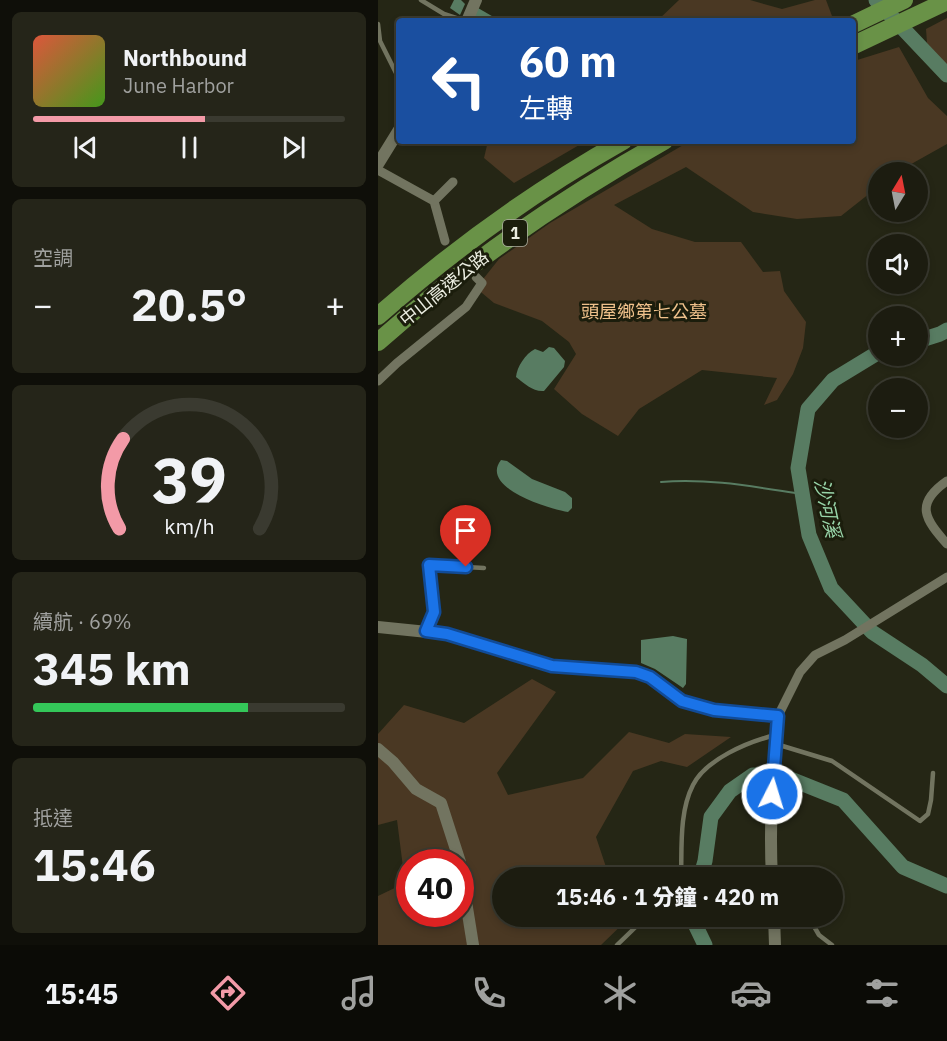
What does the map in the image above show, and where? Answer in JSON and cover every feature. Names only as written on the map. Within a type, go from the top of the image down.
[{"type":"highway","points":[[856,23],[904,0]]},
{"type":"highway","points":[[856,44],[947,1]]},
{"type":"highway","name":"中山高速公路","points":[[378,316],[486,230],[546,188],[618,144]]},
{"type":"highway","name":"中山高速公路","points":[[378,342],[498,244],[616,168],[659,144]]},
{"type":"street","points":[[467,18],[476,0]]},
{"type":"street","points":[[378,164],[396,135]]},
{"type":"street","points":[[378,170],[434,201],[444,241]]},
{"type":"street","points":[[434,201],[453,182]]},
{"type":"street","points":[[378,381],[466,307],[482,283],[476,277]]},
{"type":"street","points":[[947,481],[930,495],[926,509],[929,524],[947,544]]},
{"type":"street","points":[[772,867],[770,852],[772,794],[778,716],[800,672],[815,655],[845,640],[947,577]]},
{"type":"street","points":[[378,627],[447,634],[552,666],[636,672],[650,677],[682,701],[714,710],[778,716]]},
{"type":"street","points":[[378,749],[393,762],[416,789],[441,803],[456,849]]},
{"type":"street","points":[[470,927],[473,945]]},
{"type":"street","points":[[775,927],[776,945]]},
{"type":"lane","points":[[421,0],[444,14],[457,18]]},
{"type":"lane","points":[[378,24],[379,42],[396,73]]},
{"type":"lane","points":[[426,631],[434,612],[429,565],[484,568]]},
{"type":"lane","points":[[681,867],[682,833],[686,805],[693,784],[709,764],[755,740],[776,743],[832,761],[920,821],[928,814],[933,773]]},
{"type":"lane","points":[[617,945],[636,927]]},
{"type":"lane","points":[[814,927],[819,936],[832,945]]},
{"type":"green space","points":[[679,0],[750,0],[782,9],[815,0],[826,0],[832,16],[828,18],[660,18]]},
{"type":"green space","points":[[947,18],[947,68],[927,43],[926,29]]},
{"type":"green space","name":"頭屋鄉第七公墓","points":[[899,47],[928,98],[947,116],[947,144],[915,162],[868,162],[868,195],[841,216],[797,219],[753,212],[686,167],[614,205],[652,229],[695,242],[741,242],[763,272],[780,271],[784,291],[806,322],[803,348],[793,374],[777,400],[764,405],[777,378],[702,370],[639,409],[618,436],[582,414],[554,389],[576,354],[569,342],[542,321],[494,303],[476,288],[499,259],[550,223],[685,144],[856,144],[856,60]]},
{"type":"green space","points":[[487,144],[581,144],[514,183],[484,158]]},
{"type":"green space","points":[[532,679],[556,692],[497,773],[508,795],[583,778],[629,732],[669,743],[685,734],[731,737],[687,767],[661,761],[633,771],[596,837],[606,867],[492,867],[492,927],[620,927],[601,945],[378,945],[378,896],[396,887],[396,927],[474,927],[474,849],[401,849],[397,820],[378,825],[378,734],[404,705],[464,723]]},
{"type":"shaded area","points":[[454,0],[461,0],[465,4],[460,15],[450,8]]},
{"type":"shaded area","points":[[478,8],[495,18],[473,18]]},
{"type":"shaded area","points":[[549,347],[554,348],[565,361],[564,367],[544,391],[536,390],[516,377],[518,369],[531,351],[535,349],[543,352]]},
{"type":"shaded area","points":[[501,460],[507,461],[532,479],[565,492],[572,498],[572,508],[568,512],[547,507],[508,488],[500,480],[497,470]]},
{"type":"shaded area","points":[[673,636],[687,639],[686,684],[683,688],[655,669],[641,663],[641,640]]},
{"type":"waterway","name":"沙河溪","points":[[876,0],[947,75]]},
{"type":"waterway","name":"沙河溪","points":[[928,338],[947,330]]},
{"type":"waterway","name":"沙河溪","points":[[868,359],[833,380],[808,409],[798,468],[809,535],[831,588],[872,632],[922,665],[947,686]]},
{"type":"waterway","points":[[661,482],[714,482],[802,494]]},
{"type":"waterway","name":"沙河溪","points":[[703,867],[711,817],[730,791],[753,775],[783,776],[843,800],[903,867],[947,886]]},
{"type":"waterway","name":"沙河溪","points":[[696,927],[705,945]]},
{"type":"route","points":[[466,567],[429,565],[434,612],[426,631],[447,634],[552,666],[636,672],[650,677],[682,701],[714,710],[778,716],[772,794]]}]
